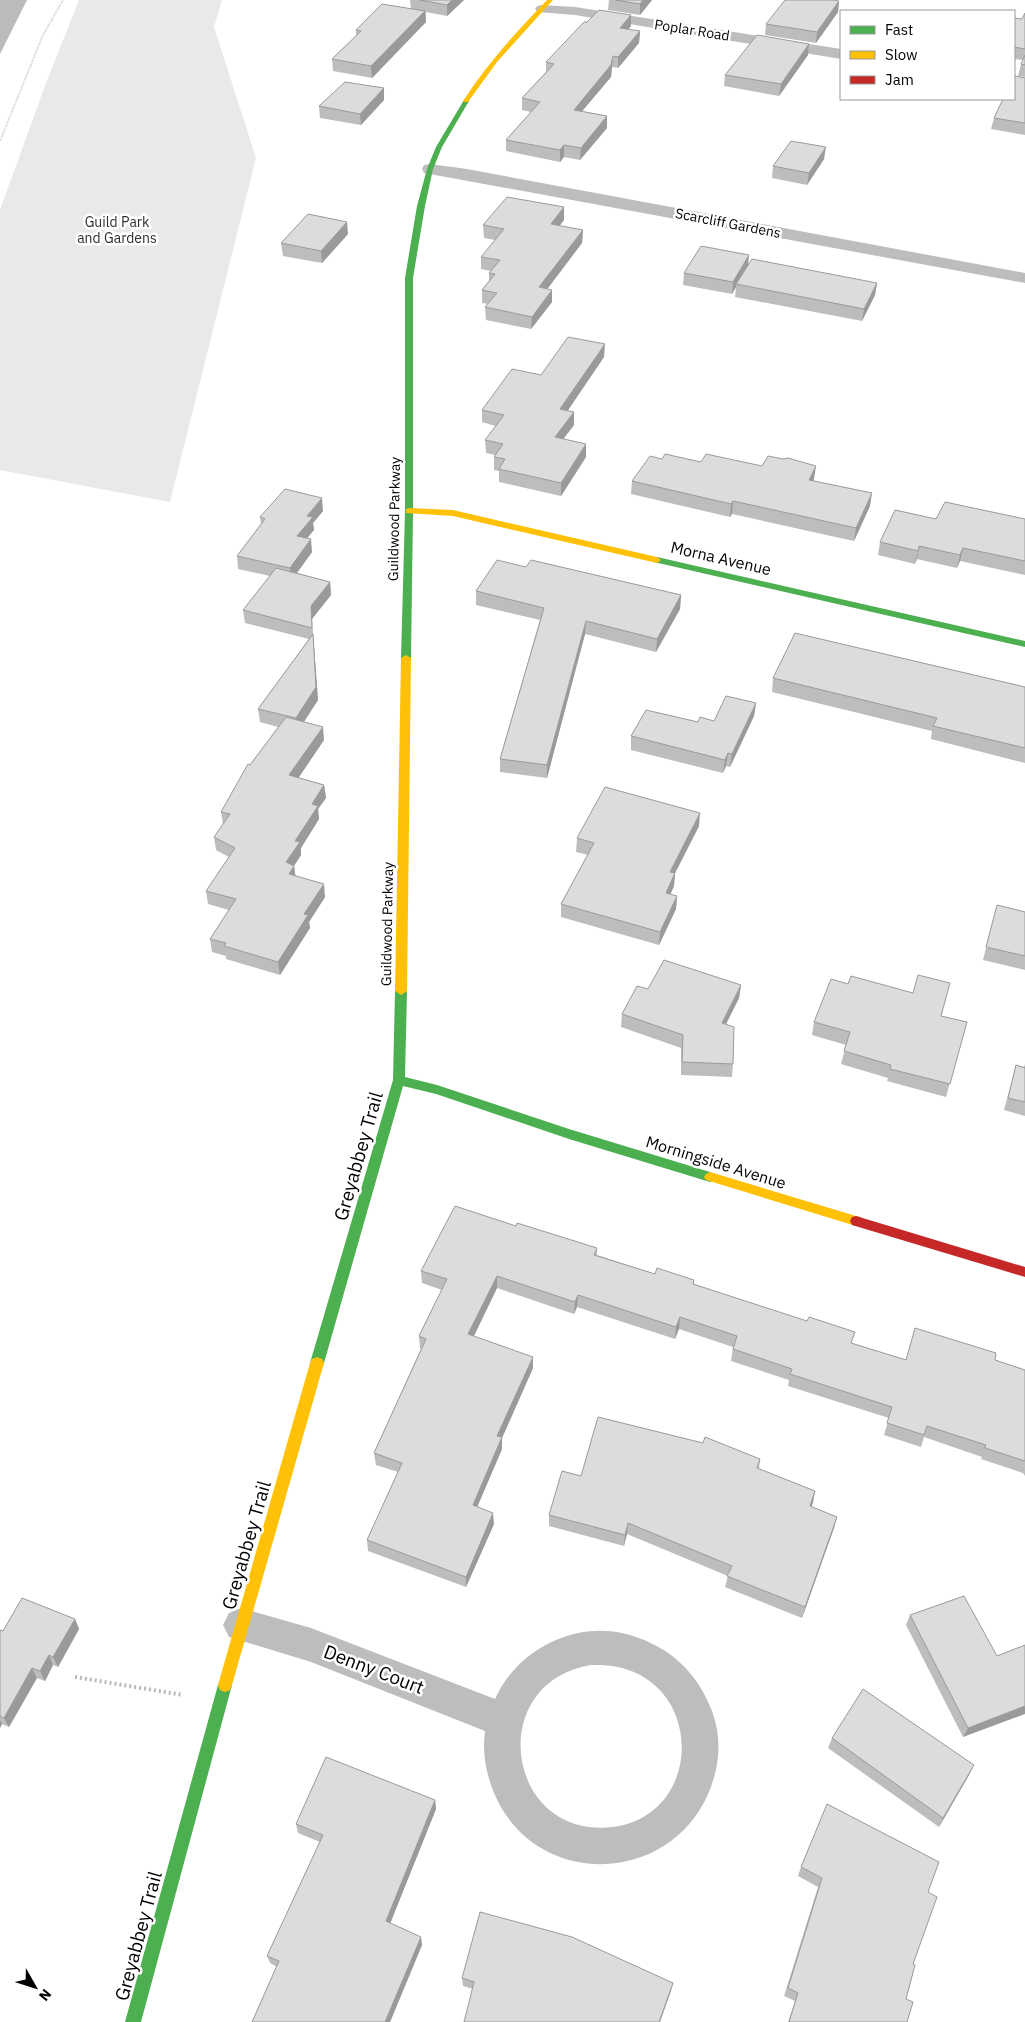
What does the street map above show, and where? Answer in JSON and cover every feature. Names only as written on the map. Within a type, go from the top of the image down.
[{"type":"street","name":"Poplar Road","points":[[546,4],[575,11],[840,54]]},
{"type":"street","name":"Guildwood Parkway","points":[[399,1080],[409,511],[408,278],[421,206],[430,169],[439,147],[477,83],[507,44],[546,4]]},
{"type":"street","name":"Scarcliff Gardens","points":[[430,169],[1025,278]]},
{"type":"street","name":"Morna Avenue","points":[[409,511],[453,513],[1025,644]]},
{"type":"street","name":"Morningside Avenue","points":[[399,1080],[436,1090],[569,1134],[1025,1272]]},
{"type":"street","name":"Greyabbey Trail","points":[[133,2022],[241,1625],[399,1080]]},
{"type":"street","name":"Denny Court","points":[[241,1625],[312,1645],[504,1720]]},
{"type":"street","points":[[584,1648],[614,1648],[643,1658],[668,1675],[687,1700],[699,1729],[700,1761],[691,1794],[669,1823],[639,1841],[604,1848],[569,1842],[538,1824],[515,1796],[503,1763],[504,1720],[512,1698],[530,1674],[555,1657],[584,1648]]},
{"type":"path","points":[[0,141],[44,35],[64,0]]},
{"type":"path","points":[[75,1677],[220,1700]]},
{"type":"green space","name":"Guild Park and Gardens","points":[[79,0],[222,0],[214,27],[256,158],[170,502],[0,470],[0,210],[46,83]]},
{"type":"shaded area","points":[[0,0],[27,0],[0,54]]},
{"type":"building","points":[[420,0],[452,0],[447,5]]},
{"type":"building","points":[[615,0],[643,0],[640,4]]},
{"type":"building","points":[[785,0],[839,1],[817,32],[766,24]]},
{"type":"building","points":[[382,4],[425,11],[371,66],[332,59],[361,31],[356,30]]},
{"type":"building","points":[[599,10],[631,15],[620,28],[640,31],[618,57],[613,56],[611,65],[574,110],[607,116],[581,148],[564,145],[560,150],[506,140],[540,102],[522,98],[554,64],[546,62],[584,22],[587,22]]},
{"type":"building","points":[[1025,13],[1025,49],[1015,47],[1015,18],[1022,19]]},
{"type":"building","points":[[757,35],[809,44],[781,84],[725,75]]},
{"type":"building","points":[[1025,55],[1025,65],[1021,64]]},
{"type":"building","points":[[1015,76],[1025,78],[1025,123],[994,118],[1003,100],[1015,100]]},
{"type":"building","points":[[345,82],[384,88],[360,114],[319,106]]},
{"type":"building","points":[[791,141],[826,147],[809,173],[773,166]]},
{"type":"building","points":[[507,197],[564,207],[551,224],[583,230],[539,287],[552,290],[532,317],[485,307],[497,293],[482,290],[495,274],[489,273],[500,260],[481,257],[504,229],[483,225]]},
{"type":"building","points":[[308,214],[347,222],[321,251],[281,243]]},
{"type":"building","points":[[701,246],[749,255],[733,282],[684,273]]},
{"type":"building","points":[[752,259],[877,283],[864,309],[736,284]]},
{"type":"building","points":[[568,337],[605,344],[560,409],[574,412],[555,437],[586,444],[561,483],[499,469],[505,459],[494,457],[503,444],[485,440],[504,415],[482,410],[512,369],[541,375]]},
{"type":"building","points":[[665,454],[701,462],[706,454],[762,466],[768,456],[788,458],[816,466],[809,480],[872,493],[856,528],[733,501],[731,504],[632,481],[650,456],[662,459]]},
{"type":"building","points":[[285,489],[322,498],[307,516],[313,517],[297,536],[311,539],[290,568],[237,556],[265,519],[260,517]]},
{"type":"building","points":[[945,502],[1025,519],[1025,561],[963,548],[960,555],[919,546],[918,551],[880,542],[895,510],[936,519]]},
{"type":"building","points":[[497,560],[526,567],[531,560],[681,595],[657,639],[586,621],[547,765],[500,759],[544,608],[476,591]]},
{"type":"building","points":[[276,568],[330,582],[311,606],[312,628],[243,610]]},
{"type":"building","points":[[795,633],[1025,687],[1025,748],[933,726],[937,718],[773,678]]},
{"type":"building","points":[[313,634],[316,687],[296,718],[258,709]]},
{"type":"building","points":[[726,696],[756,703],[732,754],[728,753],[725,760],[631,736],[646,710],[698,722],[700,717],[714,721]]},
{"type":"building","points":[[286,717],[323,727],[289,775],[324,785],[312,804],[318,806],[295,841],[300,842],[286,862],[294,866],[289,874],[324,884],[304,914],[308,915],[278,962],[224,946],[226,943],[210,939],[236,899],[206,891],[235,848],[214,837],[230,814],[221,812],[248,764],[250,765]]},
{"type":"building","points":[[605,787],[700,813],[670,872],[675,873],[666,893],[677,896],[660,932],[561,904],[594,843],[577,838]]},
{"type":"building","points":[[997,905],[1025,912],[1025,956],[986,947]]},
{"type":"building","points":[[664,960],[741,985],[722,1023],[734,1027],[733,1064],[682,1062],[683,1035],[622,1014],[637,986],[648,989]]},
{"type":"building","points":[[918,975],[950,983],[941,1016],[967,1022],[950,1084],[890,1069],[891,1065],[844,1051],[850,1032],[814,1022],[831,979],[848,984],[851,976],[913,993]]},
{"type":"building","points":[[1016,1065],[1025,1068],[1025,1102],[1008,1098]]},
{"type":"building","points":[[455,1206],[516,1226],[517,1223],[597,1248],[594,1255],[655,1274],[657,1268],[694,1280],[693,1284],[807,1321],[809,1317],[855,1332],[851,1343],[906,1360],[915,1328],[996,1353],[995,1360],[1025,1370],[1025,1461],[985,1448],[986,1445],[927,1426],[924,1435],[887,1423],[892,1407],[790,1374],[792,1369],[733,1349],[737,1336],[680,1317],[676,1327],[578,1295],[575,1302],[497,1276],[468,1334],[533,1357],[497,1436],[502,1437],[473,1505],[493,1513],[466,1577],[367,1540],[402,1463],[374,1453],[426,1339],[419,1336],[447,1279],[421,1271]]},
{"type":"building","points":[[598,1417],[703,1443],[705,1437],[760,1459],[757,1468],[815,1491],[810,1506],[837,1517],[805,1607],[727,1576],[732,1566],[628,1523],[625,1535],[549,1515],[562,1471],[581,1476]]},
{"type":"building","points":[[964,1596],[997,1656],[1025,1645],[1025,1706],[968,1728],[910,1615]]},
{"type":"building","points":[[22,1598],[75,1619],[53,1657],[49,1655],[40,1671],[32,1668],[4,1718],[0,1716],[0,1630],[3,1631]]},
{"type":"building","points":[[863,1689],[974,1765],[943,1818],[832,1738]]},
{"type":"building","points":[[326,1757],[435,1800],[386,1921],[421,1937],[385,2022],[252,2022],[279,1961],[267,1956],[323,1835],[296,1824]]},
{"type":"building","points":[[827,1804],[939,1862],[928,1892],[937,1897],[913,1964],[915,1965],[906,1999],[913,2002],[907,2022],[789,2022],[798,1993],[788,1988],[822,1878],[801,1867]]},
{"type":"building","points":[[480,1912],[572,1937],[673,1983],[659,2022],[464,2022],[474,1982],[462,1978]]},
{"type":"traffic: fast","points":[[406,658],[409,511],[409,278],[421,206],[430,169],[439,147],[466,101]]},
{"type":"traffic: fast","points":[[657,560],[1025,644]]},
{"type":"traffic: fast","points":[[317,1363],[399,1080],[401,991]]},
{"type":"traffic: fast","points":[[399,1080],[437,1090],[569,1134],[710,1177]]},
{"type":"traffic: fast","points":[[133,2022],[225,1685]]},
{"type":"traffic: slow","points":[[466,101],[495,61],[550,0]]},
{"type":"traffic: slow","points":[[409,511],[453,513],[657,560]]},
{"type":"traffic: slow","points":[[401,991],[406,658]]},
{"type":"traffic: slow","points":[[710,1177],[856,1221]]},
{"type":"traffic: slow","points":[[225,1685],[317,1363]]},
{"type":"traffic: jam","points":[[856,1221],[1025,1272]]}]
